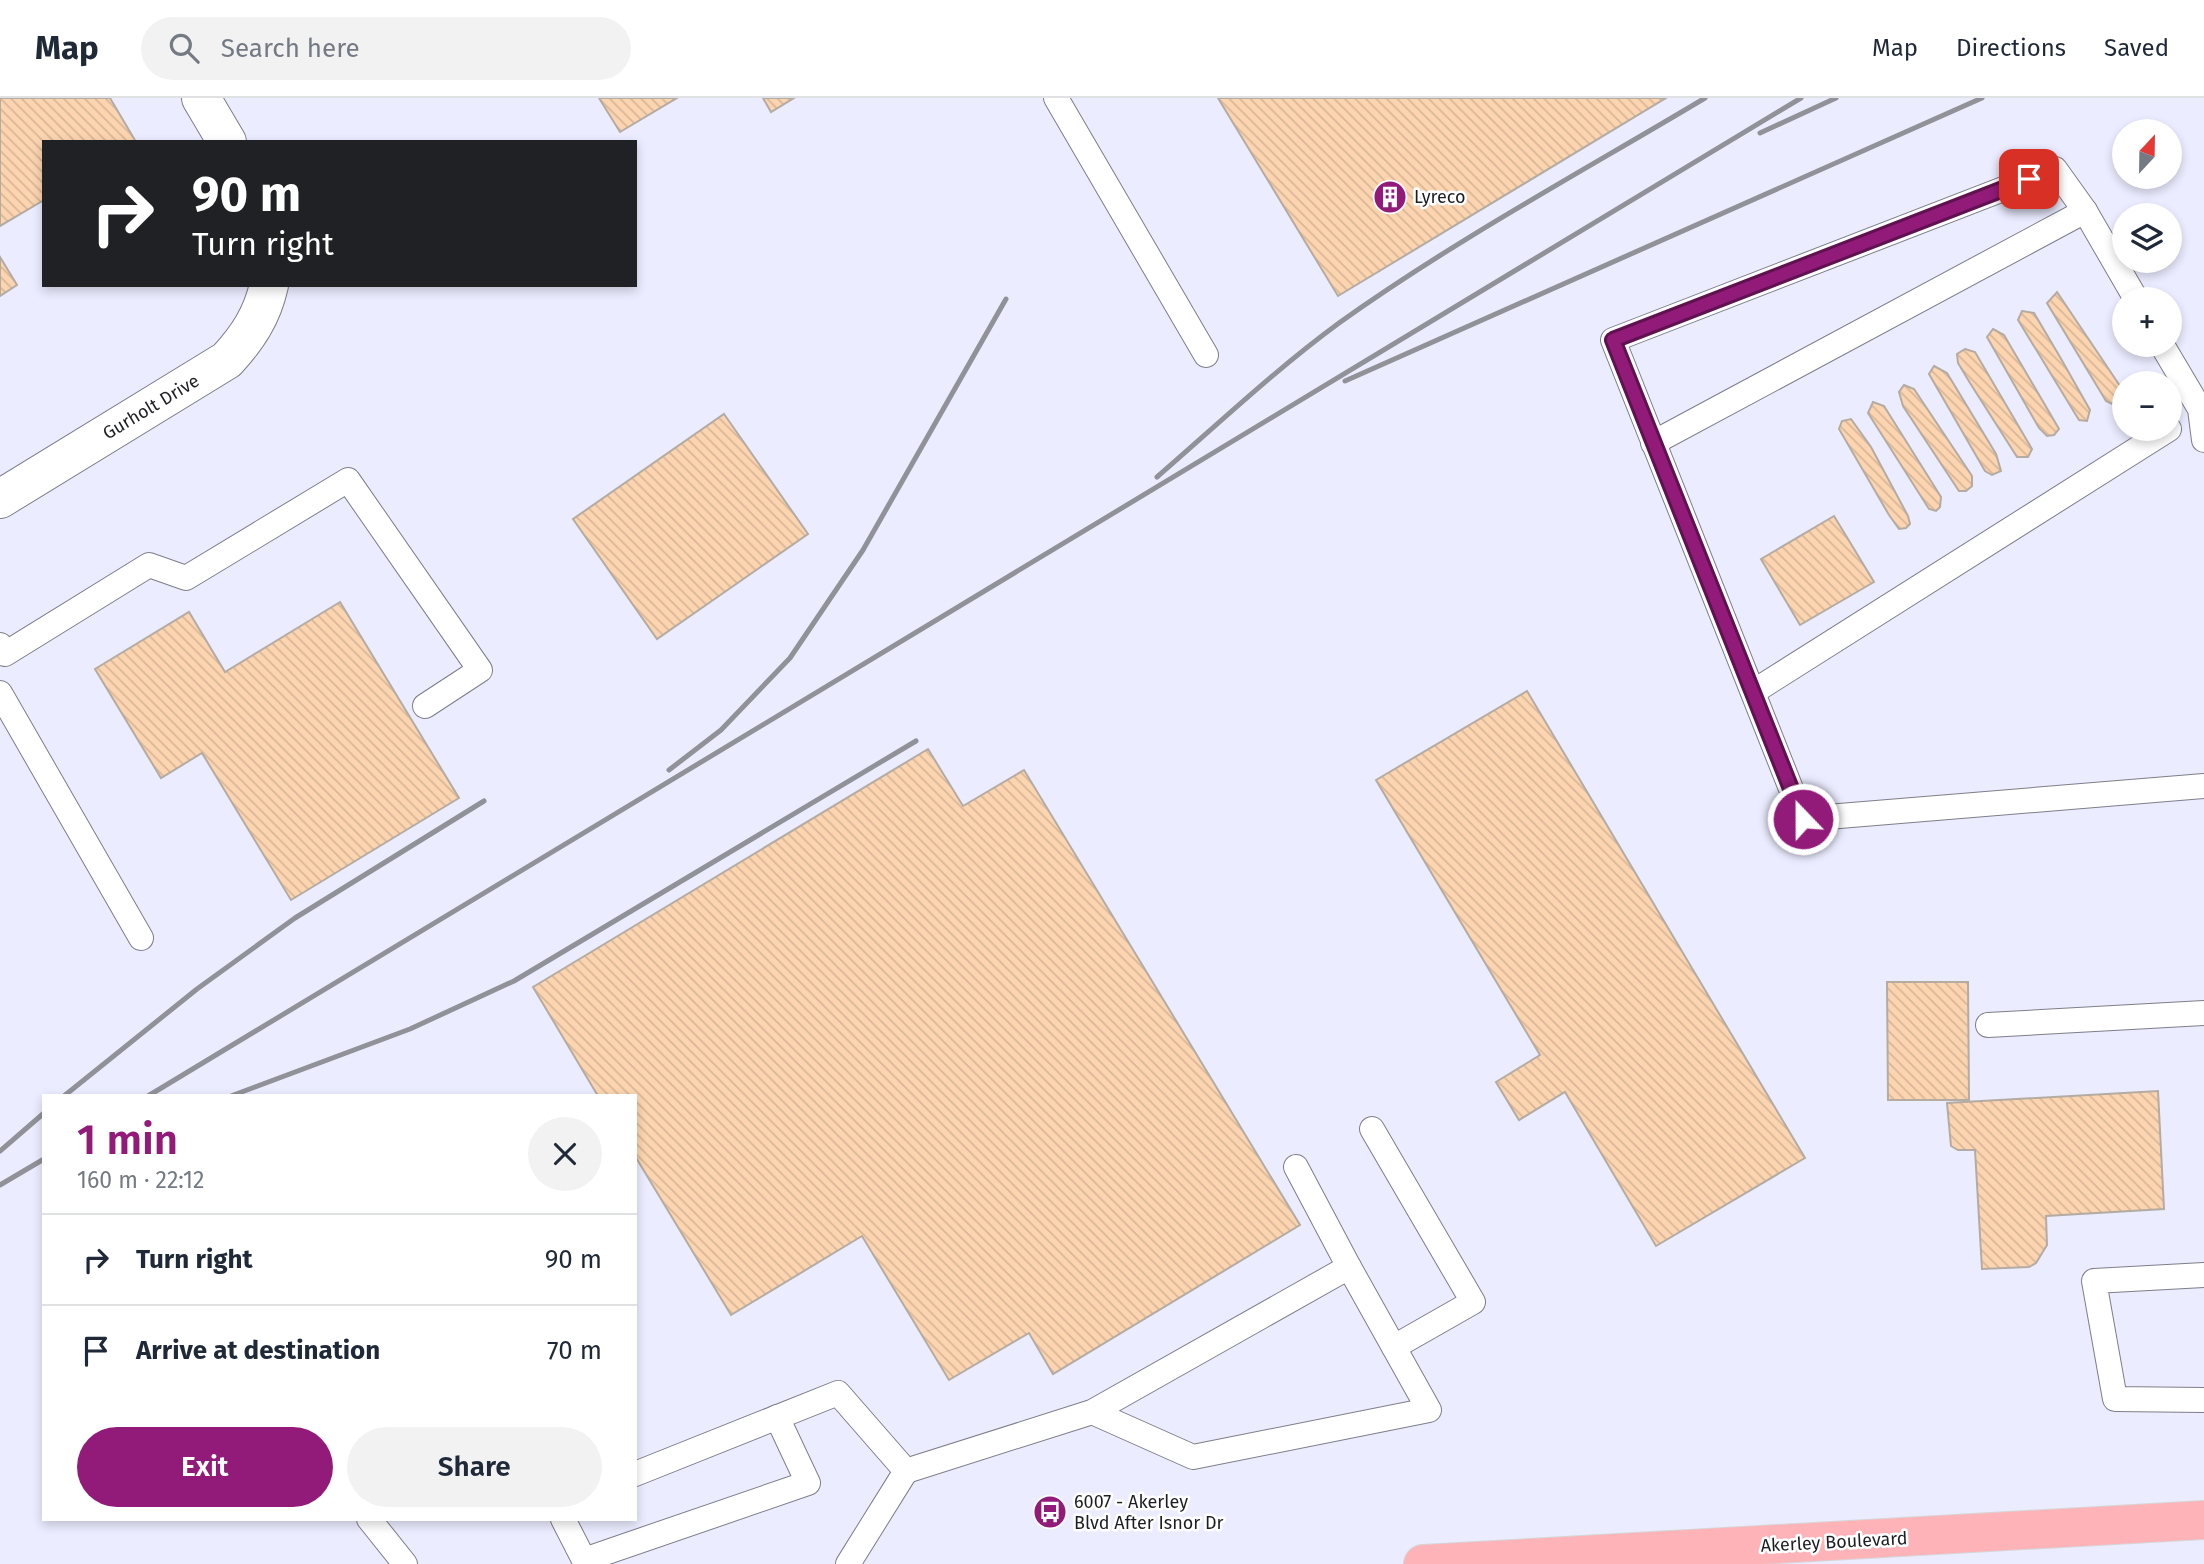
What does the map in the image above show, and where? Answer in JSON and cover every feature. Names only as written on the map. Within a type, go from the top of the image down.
[{"type":"main road","name":"Akerley Boulevard","points":[[1423,1564],[2204,1520]]},
{"type":"street","points":[[201,98],[226,140]]},
{"type":"street","name":"Gurholt Drive","points":[[0,499],[227,360],[249,335],[264,304],[268,287]]},
{"type":"lane","points":[[1056,98],[1206,355]]},
{"type":"lane","points":[[2129,287],[2085,211],[2055,169],[1613,340],[1803,819],[2204,786]]},
{"type":"lane","points":[[1653,443],[2085,211]]},
{"type":"lane","points":[[2170,357],[2202,408],[2204,440]]},
{"type":"lane","points":[[2182,420],[2202,408]]},
{"type":"lane","points":[[1753,692],[2149,441]]},
{"type":"lane","points":[[2,652],[149,565],[186,578],[348,480],[480,670],[425,706]]},
{"type":"lane","points":[[0,693],[141,938]]},
{"type":"lane","points":[[1988,1026],[2204,1013]]},
{"type":"lane","points":[[1372,1129],[1473,1302],[1394,1347]]},
{"type":"lane","points":[[1092,1412],[1193,1457],[1429,1410],[1296,1167]]},
{"type":"lane","points":[[848,1564],[906,1472],[1092,1412],[1349,1267]]},
{"type":"lane","points":[[2204,1275],[2094,1281],[2115,1399],[2204,1400]]},
{"type":"lane","points":[[637,1473],[838,1394],[906,1472]]},
{"type":"lane","points":[[564,1521],[584,1560],[808,1483],[777,1417]]},
{"type":"lane","points":[[371,1521],[405,1564]]},
{"type":"shaded area","points":[[0,98],[2204,98],[2204,1564],[0,1564]]},
{"type":"building","points":[[0,98],[110,98],[135,140],[42,140],[42,201],[0,226]]},
{"type":"building","points":[[599,98],[677,98],[620,132]]},
{"type":"building","points":[[763,98],[794,98],[771,112]]},
{"type":"building","name":"Lyreco","points":[[1218,98],[1666,98],[1338,296]]},
{"type":"building","points":[[0,257],[17,285],[0,296]]},
{"type":"building","points":[[2057,292],[2112,374],[2112,404],[2106,401],[2047,303]]},
{"type":"building","points":[[2022,311],[2034,313],[2090,410],[2087,421],[2079,420],[2018,320]]},
{"type":"building","points":[[1993,329],[2004,335],[2059,429],[2054,435],[2047,436],[2039,428],[1987,337]]},
{"type":"building","points":[[1965,349],[1975,352],[2032,449],[2028,457],[2017,457],[1958,363],[1957,354]]},
{"type":"building","points":[[1934,366],[1947,373],[1996,454],[2001,471],[1992,475],[1985,471],[1929,374]]},
{"type":"building","points":[[1904,385],[1914,389],[1972,476],[1972,486],[1966,491],[1959,491],[1903,406],[1899,392]]},
{"type":"building","points":[[1873,402],[1884,406],[1941,497],[1940,507],[1936,511],[1929,509],[1868,413]]},
{"type":"building","points":[[724,414],[808,534],[657,639],[573,519]]},
{"type":"building","points":[[1851,419],[1871,447],[1908,516],[1910,524],[1906,528],[1899,529],[1889,515],[1839,429],[1842,421]]},
{"type":"building","points":[[1834,516],[1874,582],[1800,625],[1761,559]]},
{"type":"building","points":[[340,602],[459,798],[291,900],[202,753],[161,778],[95,669],[189,612],[225,672]]},
{"type":"building","points":[[1527,691],[1805,1158],[1656,1246],[1565,1092],[1519,1120],[1496,1082],[1540,1055],[1376,780]]},
{"type":"building","points":[[928,749],[963,806],[1024,770],[1300,1225],[1053,1374],[1029,1333],[949,1380],[862,1236],[731,1315],[637,1159],[637,1094],[597,1094],[533,987]]},
{"type":"building","points":[[1887,982],[1968,982],[1969,1100],[1888,1100]]},
{"type":"building","points":[[2158,1091],[2164,1209],[2046,1216],[2047,1245],[2036,1263],[2029,1267],[1982,1269],[1975,1150],[1958,1150],[1951,1146],[1947,1103]]},
{"type":"railway","points":[[1157,477],[1292,360],[1383,292],[1705,98]]},
{"type":"railway","points":[[151,1094],[1801,98]]},
{"type":"railway","points":[[1760,133],[1836,98]]},
{"type":"railway","points":[[1345,381],[1982,98]]},
{"type":"railway","points":[[669,770],[721,730],[790,658],[863,550],[1006,299]]},
{"type":"railway","points":[[236,1094],[410,1029],[514,981],[916,741]]},
{"type":"railway","points":[[66,1094],[197,989],[295,918],[484,801]]},
{"type":"railway","points":[[0,1151],[42,1115]]},
{"type":"railway","points":[[0,1185],[42,1160]]},
{"type":"place","name":"Lyreco","points":[[1390,197]]},
{"type":"place","name":"6007 - Akerley Blvd After Isnor Dr","points":[[1050,1512]]},
{"type":"route","points":[[1803,819],[1613,340],[2029,179]]}]
